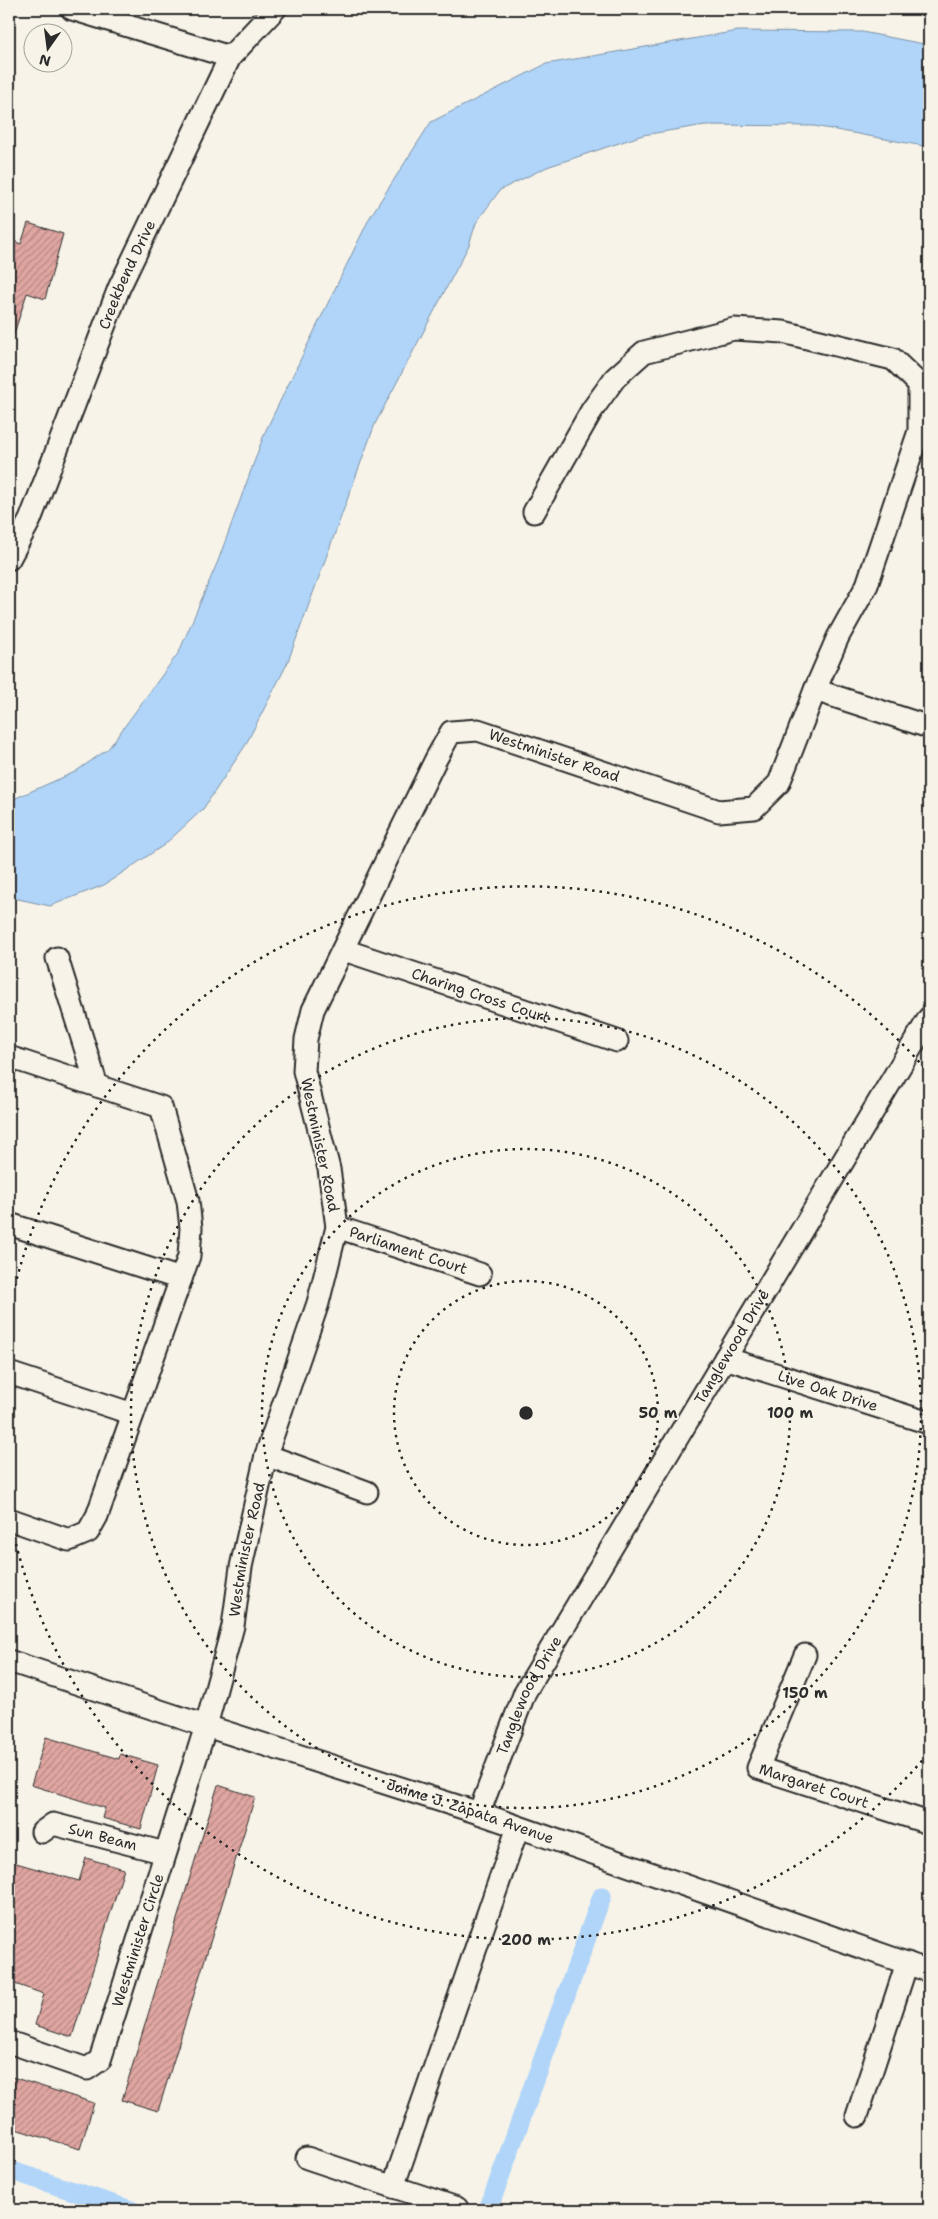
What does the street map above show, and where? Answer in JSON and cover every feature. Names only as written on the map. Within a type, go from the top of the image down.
[{"type":"street","points":[[72,9],[230,57]]},
{"type":"street","name":"Creekbend Drive","points":[[9,559],[30,520],[119,288],[230,57],[275,9]]},
{"type":"street","name":"Westminister Road","points":[[206,1726],[233,1626],[241,1568],[266,1455],[318,1303],[337,1227],[329,1169],[304,1071],[306,1039],[314,1010],[436,759],[451,732],[478,730],[719,811],[754,808],[779,783],[838,637],[867,585],[919,431],[919,384],[892,359],[784,332],[734,329],[644,352],[615,378],[604,394],[534,512]]},
{"type":"street","points":[[815,690],[929,727]]},
{"type":"street","name":"Charing Cross Court","points":[[344,950],[618,1041]]},
{"type":"street","points":[[57,958],[97,1086]]},
{"type":"street","name":"Tanglewood Drive","points":[[479,1813],[525,1692],[929,1018]]},
{"type":"street","points":[[9,1057],[160,1107],[188,1201],[191,1228],[189,1256],[97,1516],[88,1532],[69,1540],[9,1520]]},
{"type":"street","points":[[9,1224],[181,1279]]},
{"type":"street","name":"Parliament Court","points":[[337,1227],[480,1274]]},
{"type":"street","name":"Live Oak Drive","points":[[725,1358],[929,1423]]},
{"type":"street","points":[[9,1373],[133,1414]]},
{"type":"street","points":[[266,1455],[367,1492]]},
{"type":"street","name":"Margaret Court","points":[[806,1655],[758,1768],[929,1823]]},
{"type":"street","name":"Jaime J. Zapata Avenue","points":[[9,1661],[479,1813],[929,1971]]},
{"type":"street","name":"Westminister Circle","points":[[9,2042],[87,2069],[100,2060],[206,1726]]},
{"type":"street","name":"Sun Beam","points":[[42,1832],[53,1824],[165,1853]]},
{"type":"street","points":[[393,2187],[518,1827]]},
{"type":"street","points":[[857,2116],[907,1963]]},
{"type":"street","points":[[307,2158],[457,2208]]},
{"type":"water","points":[[738,31],[862,32],[929,45],[929,147],[814,126],[705,125],[643,135],[547,167],[500,190],[476,223],[469,245],[375,424],[287,664],[245,746],[203,809],[164,845],[104,885],[50,906],[9,897],[9,801],[75,772],[108,749],[179,652],[218,561],[265,432],[370,217],[431,122],[546,64]]},
{"type":"building","points":[[28,223],[63,234],[45,299],[27,293],[12,340],[9,339],[9,283],[13,270],[9,268],[9,257],[14,241],[21,244]]},
{"type":"building","points":[[46,1737],[119,1759],[120,1754],[158,1765],[141,1829],[102,1818],[105,1808],[31,1785]]},
{"type":"building","points":[[218,1785],[255,1797],[158,2111],[122,2100]]},
{"type":"building","points":[[86,1858],[124,1869],[72,2037],[35,2025],[44,1994],[9,1982],[9,1861],[79,1881]]},
{"type":"building","points":[[9,2076],[94,2103],[80,2149],[9,2127]]},
{"type":"waterway","points":[[488,2210],[602,1896]]},
{"type":"waterway","points":[[9,2170],[131,2210]]}]
